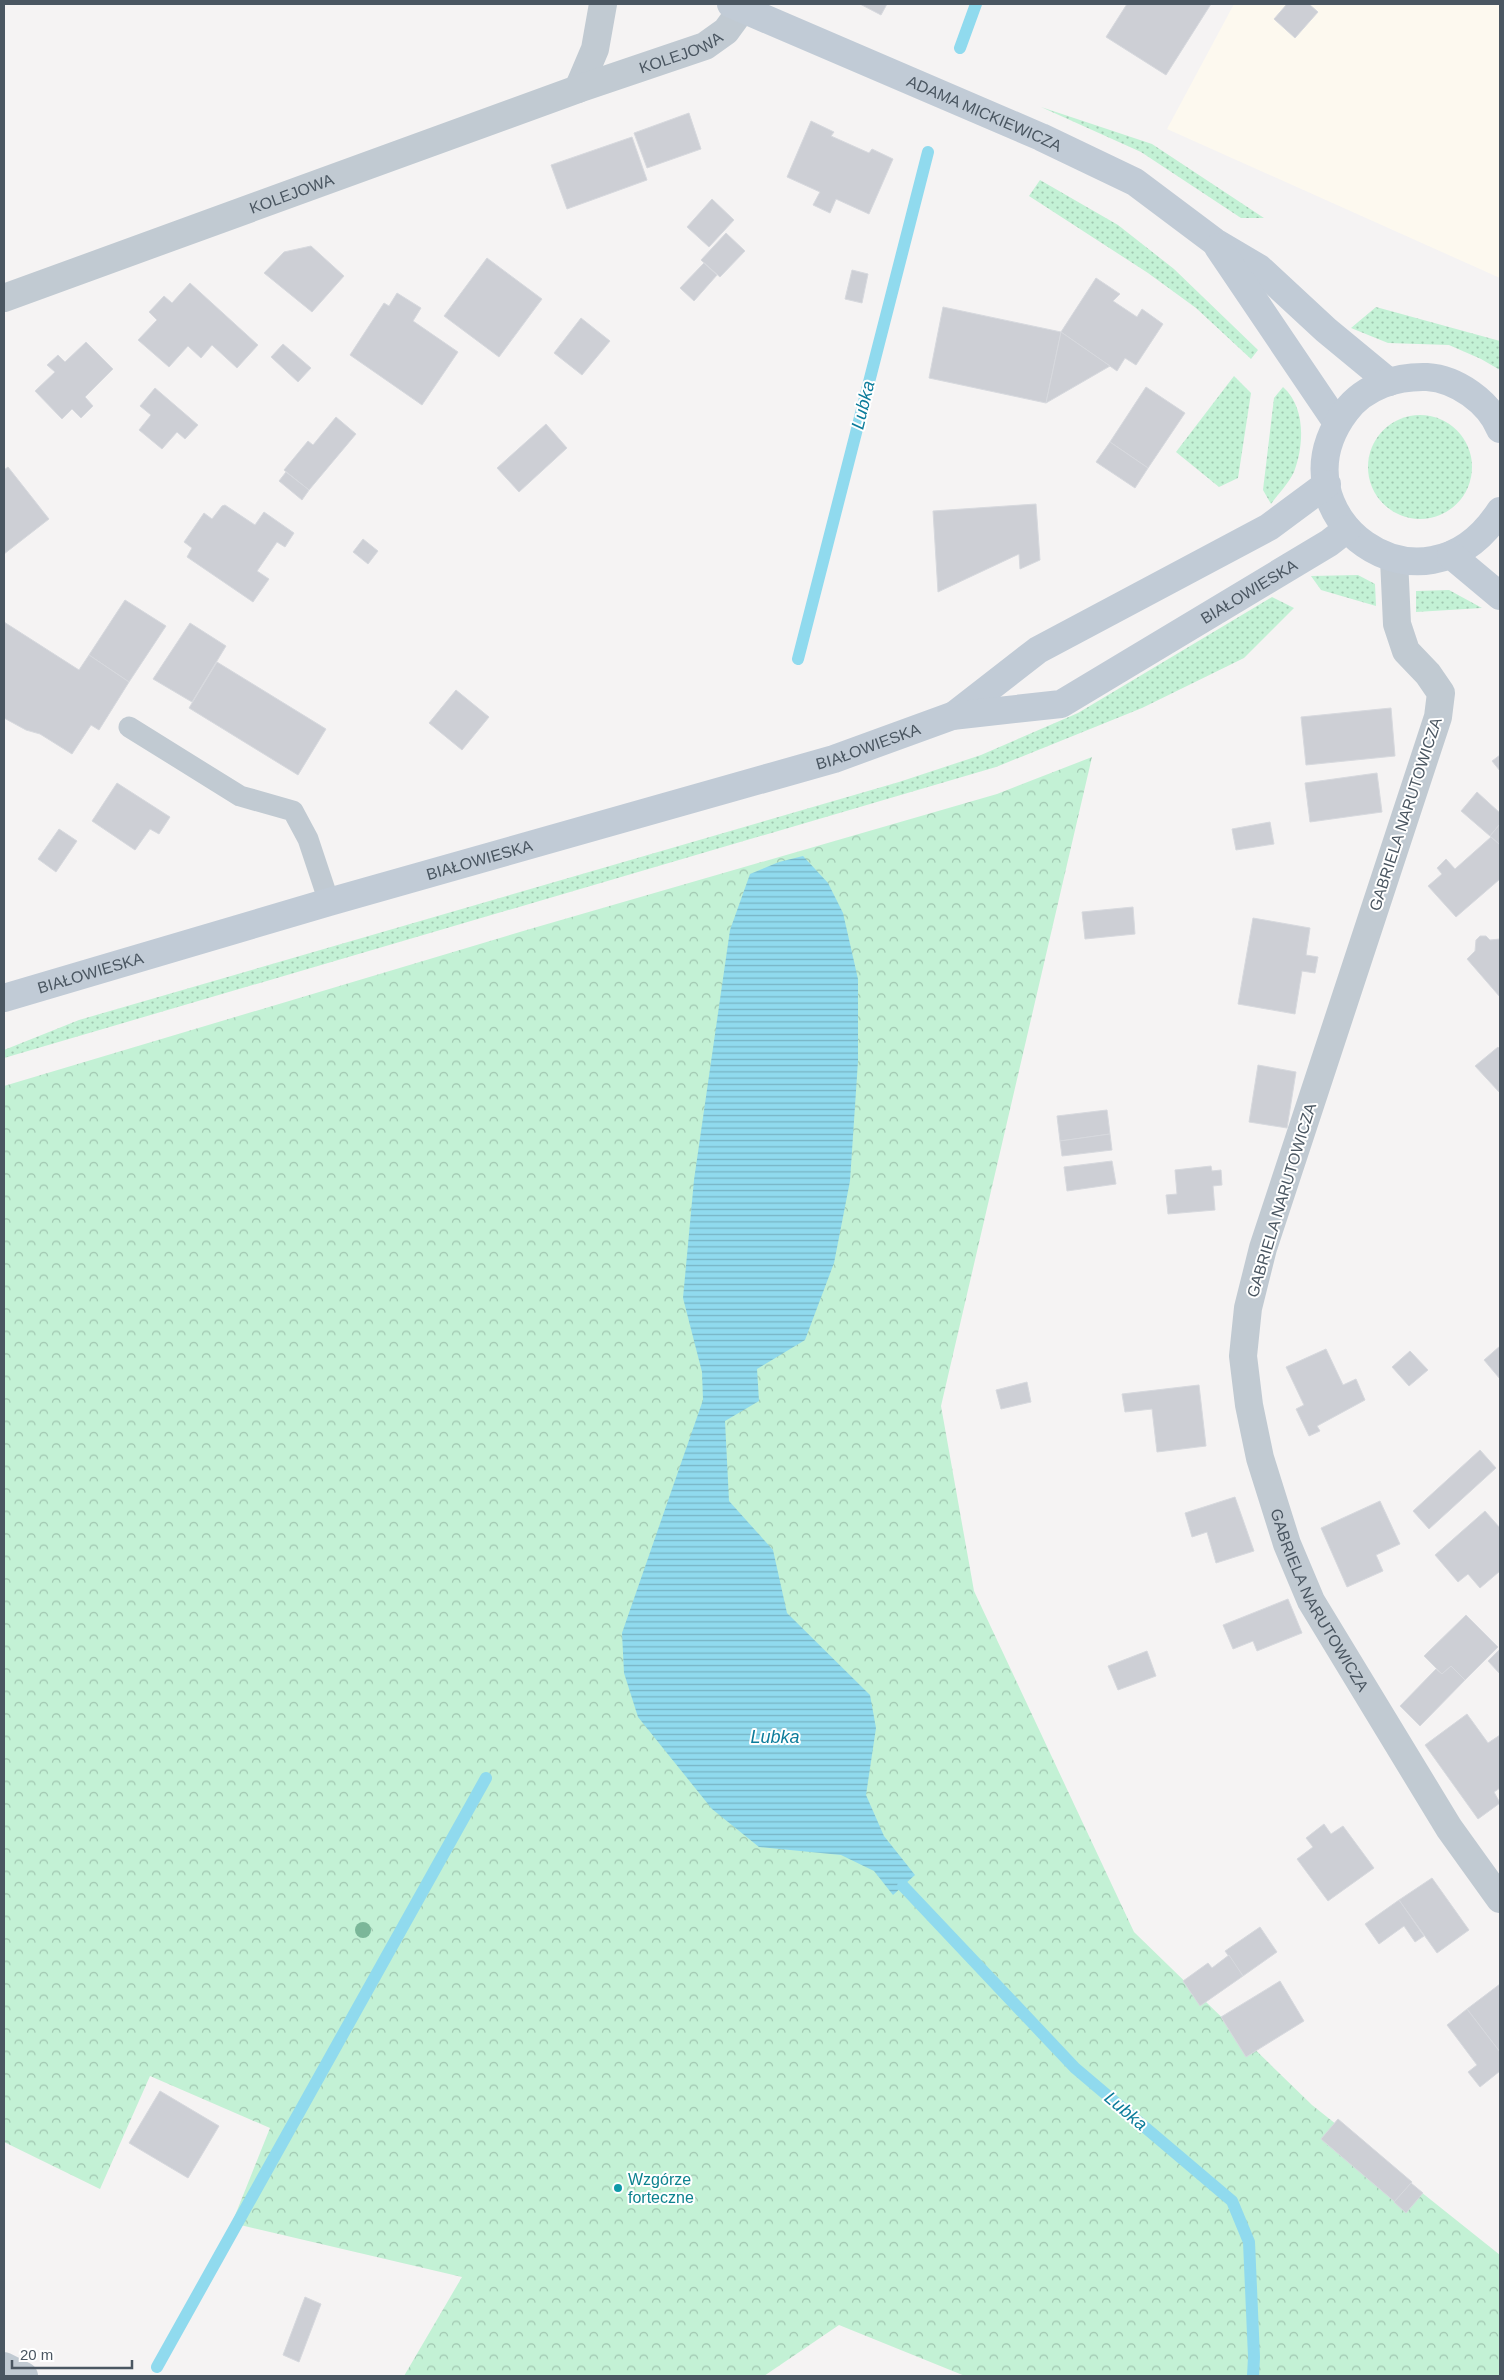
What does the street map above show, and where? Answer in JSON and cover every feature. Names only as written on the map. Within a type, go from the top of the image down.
[{"type":"main road","name":"ADAMA MICKIEWICZA","points":[[736,6],[1032,134],[1135,182],[1215,242],[1259,268],[1326,330],[1388,382]]},
{"type":"main road","name":"ADAMA MICKIEWICZA","points":[[1215,242],[1337,423]]},
{"type":"main road","points":[[1500,429],[1492,403],[1450,382],[1429,377],[1409,377],[1388,382],[1368,391],[1350,406],[1337,423],[1329,443],[1326,463],[1326,484],[1330,500],[1347,529],[1369,547],[1394,559],[1432,560],[1451,555],[1471,544],[1488,530],[1500,511]]},
{"type":"main road","name":"BIAŁOWIESKA","points":[[952,716],[1038,650],[1269,527],[1326,484]]},
{"type":"main road","name":"BIAŁOWIESKA","points":[[4,998],[329,902],[834,759],[952,716],[1061,704],[1329,544],[1347,529]]},
{"type":"main road","points":[[1451,555],[1500,596]]},
{"type":"street","points":[[578,89],[595,49],[603,4]]},
{"type":"street","name":"KOLEJOWA","points":[[4,298],[578,89],[705,46],[726,31],[736,6]]},
{"type":"street","name":"GABRIELA NARUTOWICZA","points":[[1394,559],[1397,624],[1406,651],[1428,674],[1441,693],[1438,717],[1263,1248],[1248,1308],[1244,1356],[1249,1405],[1260,1458],[1287,1544],[1311,1601],[1449,1828],[1500,1899]]},
{"type":"street","points":[[4,2366],[24,2376]]},
{"type":"lane","points":[[129,728],[240,796],[293,811],[308,838],[329,902]]},
{"type":"shaded area","points":[[1234,4],[1500,4],[1500,278],[1167,129]]},
{"type":"green space","points":[[1041,107],[1152,144],[1264,218],[1241,218],[1141,152]]},
{"type":"green space","points":[[1040,180],[1118,225],[1174,269],[1258,350],[1251,359],[1196,308],[1148,273],[1029,196]]},
{"type":"green space","points":[[1376,307],[1500,341],[1500,370],[1481,359],[1449,345],[1388,343],[1351,328]]},
{"type":"green space","points":[[1234,376],[1251,393],[1238,478],[1219,487],[1176,452]]},
{"type":"green space","points":[[1283,387],[1296,405],[1299,416],[1301,427],[1300,451],[1294,472],[1271,504],[1263,490],[1274,398]]},
{"type":"green space","points":[[1420,415],[1440,419],[1449,423],[1457,430],[1464,438],[1468,447],[1472,467],[1468,487],[1464,496],[1457,504],[1449,511],[1440,515],[1420,519],[1400,515],[1391,511],[1383,504],[1376,496],[1372,487],[1368,467],[1372,447],[1376,438],[1383,430],[1391,423],[1400,419]]},
{"type":"green space","points":[[1358,575],[1375,584],[1376,606],[1321,590],[1311,576]]},
{"type":"green space","points":[[1449,590],[1482,608],[1416,612],[1416,591]]},
{"type":"green space","points":[[1272,597],[1294,608],[1244,658],[1142,708],[996,767],[4,1058],[4,1050],[79,1020],[899,782],[981,755],[1078,713]]},
{"type":"green space","points":[[1092,757],[941,1406],[974,1591],[1134,1932],[1312,2105],[1500,2255],[1500,2376],[965,2376],[839,2325],[764,2376],[404,2376],[462,2277],[232,2223],[270,2128],[150,2076],[100,2189],[4,2142],[4,1086],[530,929],[997,794]]},
{"type":"water","name":"Lubka","points":[[803,856],[828,883],[843,913],[858,979],[858,1061],[850,1181],[834,1263],[805,1340],[757,1369],[759,1401],[725,1421],[729,1501],[773,1550],[787,1613],[870,1695],[876,1728],[866,1795],[884,1836],[915,1875],[893,1895],[874,1871],[841,1855],[759,1847],[712,1809],[638,1717],[624,1673],[622,1633],[703,1400],[702,1372],[683,1298],[694,1180],[730,930],[750,874],[779,862]]},
{"type":"building","points":[[860,4],[887,4],[881,15]]},
{"type":"building","points":[[1127,4],[1211,4],[1166,75],[1106,37]]},
{"type":"building","points":[[1287,4],[1309,4],[1318,12],[1295,38],[1274,19]]},
{"type":"building","points":[[689,113],[701,149],[647,168],[634,133]]},
{"type":"building","points":[[811,121],[834,132],[831,136],[869,153],[872,149],[893,159],[869,214],[836,199],[830,213],[813,205],[820,192],[787,177]]},
{"type":"building","points":[[632,137],[647,180],[567,209],[551,165]]},
{"type":"building","points":[[712,199],[734,220],[709,247],[687,227]]},
{"type":"building","points":[[726,233],[745,251],[720,277],[701,260]]},
{"type":"building","points":[[311,246],[344,276],[312,312],[264,273],[284,252]]},
{"type":"building","points":[[487,258],[542,299],[499,357],[444,316]]},
{"type":"building","points":[[704,263],[717,275],[694,301],[680,288]]},
{"type":"building","points":[[852,270],[868,274],[862,303],[845,299]]},
{"type":"building","points":[[1096,278],[1120,294],[1113,301],[1137,317],[1142,309],[1163,324],[1136,365],[1125,358],[1117,371],[1061,332]]},
{"type":"building","points":[[190,283],[258,345],[237,368],[212,345],[201,358],[188,346],[169,367],[138,340],[157,320],[149,312],[164,296],[172,303]]},
{"type":"building","points":[[397,293],[421,308],[413,321],[458,352],[422,405],[350,355],[384,303],[389,306]]},
{"type":"building","points":[[943,307],[1061,332],[1046,403],[929,378]]},
{"type":"building","points":[[581,318],[610,341],[582,375],[554,353]]},
{"type":"building","points":[[1061,332],[1110,366],[1046,403]]},
{"type":"building","points":[[86,342],[113,369],[85,397],[93,406],[81,418],[72,409],[62,419],[35,391],[55,372],[47,365],[58,355],[65,362]]},
{"type":"building","points":[[283,344],[311,368],[298,382],[271,357]]},
{"type":"building","points":[[1146,387],[1185,413],[1148,468],[1110,442]]},
{"type":"building","points":[[155,388],[198,425],[185,439],[177,432],[162,449],[139,430],[151,415],[140,406]]},
{"type":"building","points":[[336,417],[356,434],[309,490],[284,470],[308,441],[313,445]]},
{"type":"building","points":[[546,424],[567,448],[519,492],[497,468]]},
{"type":"building","points":[[1110,442],[1148,468],[1135,488],[1096,462]]},
{"type":"building","points":[[8,467],[49,519],[4,554],[4,470]]},
{"type":"building","points":[[286,472],[309,490],[302,500],[279,481]]},
{"type":"building","points":[[1036,504],[1040,560],[1020,569],[1019,554],[938,592],[933,511]]},
{"type":"building","points":[[225,505],[255,525],[264,512],[294,533],[285,547],[277,542],[257,571],[269,579],[253,602],[187,557],[192,548],[184,542],[204,513],[212,519],[222,506]]},
{"type":"building","points":[[363,539],[378,551],[368,564],[353,552]]},
{"type":"building","points":[[125,600],[166,626],[129,682],[89,655]]},
{"type":"building","points":[[4,622],[79,670],[89,655],[129,682],[99,730],[91,725],[72,754],[40,734],[26,730],[4,718]]},
{"type":"building","points":[[190,623],[226,646],[192,702],[153,679]]},
{"type":"building","points":[[217,662],[326,729],[298,775],[189,708]]},
{"type":"building","points":[[456,690],[489,717],[462,750],[429,723]]},
{"type":"building","points":[[1391,708],[1395,756],[1306,765],[1301,717]]},
{"type":"building","points":[[1500,755],[1500,771],[1492,761]]},
{"type":"building","points":[[1377,773],[1382,812],[1310,822],[1305,783]]},
{"type":"building","points":[[117,783],[170,817],[159,834],[150,829],[135,850],[92,821]]},
{"type":"building","points":[[1477,792],[1500,813],[1500,824],[1490,836],[1461,811]]},
{"type":"building","points":[[1270,822],[1274,844],[1236,850],[1232,829]]},
{"type":"building","points":[[1500,824],[1500,845],[1490,836]]},
{"type":"building","points":[[59,829],[77,841],[56,872],[38,859]]},
{"type":"building","points":[[1491,837],[1500,845],[1500,879],[1456,917],[1428,886],[1442,874],[1437,868],[1446,859],[1455,869]]},
{"type":"building","points":[[1133,907],[1135,934],[1085,939],[1082,912]]},
{"type":"building","points":[[1253,918],[1310,928],[1306,955],[1318,957],[1315,973],[1302,971],[1295,1014],[1238,1004]]},
{"type":"building","points":[[1480,936],[1486,936],[1490,940],[1500,939],[1500,997],[1467,959],[1475,951],[1476,940]]},
{"type":"building","points":[[1498,1047],[1500,1049],[1500,1093],[1475,1066]]},
{"type":"building","points":[[1258,1065],[1296,1072],[1287,1128],[1249,1122]]},
{"type":"building","points":[[1107,1110],[1110,1134],[1060,1141],[1057,1116]]},
{"type":"building","points":[[1110,1134],[1112,1150],[1062,1156],[1060,1141]]},
{"type":"building","points":[[1112,1161],[1116,1184],[1067,1191],[1064,1167]]},
{"type":"building","points":[[1211,1166],[1212,1171],[1221,1170],[1222,1185],[1213,1186],[1215,1210],[1168,1214],[1166,1195],[1177,1194],[1175,1170]]},
{"type":"building","points":[[1500,1346],[1500,1379],[1484,1360]]},
{"type":"building","points":[[1326,1349],[1343,1385],[1356,1379],[1365,1400],[1317,1426],[1320,1431],[1309,1436],[1296,1409],[1304,1405],[1286,1367]]},
{"type":"building","points":[[1410,1351],[1428,1370],[1409,1386],[1392,1367]]},
{"type":"building","points":[[1027,1382],[1031,1402],[1001,1409],[996,1390]]},
{"type":"building","points":[[1199,1385],[1206,1446],[1157,1452],[1152,1409],[1125,1412],[1122,1394]]},
{"type":"building","points":[[1480,1450],[1496,1468],[1429,1529],[1413,1511]]},
{"type":"building","points":[[1235,1497],[1254,1551],[1216,1563],[1207,1532],[1192,1537],[1185,1513]]},
{"type":"building","points":[[1380,1501],[1400,1544],[1376,1555],[1383,1571],[1347,1587],[1321,1528]]},
{"type":"building","points":[[1485,1511],[1500,1528],[1500,1571],[1480,1588],[1468,1574],[1458,1582],[1435,1555]]},
{"type":"building","points":[[1288,1599],[1302,1633],[1257,1651],[1253,1641],[1233,1649],[1223,1625]]},
{"type":"building","points":[[1466,1615],[1498,1647],[1465,1680],[1451,1666],[1442,1674],[1424,1656]]},
{"type":"building","points":[[1500,1649],[1500,1674],[1488,1661]]},
{"type":"building","points":[[1147,1651],[1156,1676],[1118,1690],[1108,1666]]},
{"type":"building","points":[[1451,1666],[1465,1680],[1420,1726],[1400,1706],[1436,1669],[1442,1674]]},
{"type":"building","points":[[1467,1714],[1488,1743],[1500,1735],[1500,1788],[1494,1792],[1500,1803],[1478,1819],[1425,1745]]},
{"type":"building","points":[[1324,1824],[1331,1834],[1343,1826],[1374,1868],[1328,1901],[1297,1859],[1313,1847],[1306,1838]]},
{"type":"building","points":[[1432,1878],[1469,1930],[1437,1953],[1399,1900]]},
{"type":"building","points":[[1399,1900],[1424,1936],[1415,1942],[1404,1926],[1379,1944],[1365,1924]]},
{"type":"building","points":[[1260,1927],[1277,1952],[1243,1976],[1225,1951]]},
{"type":"building","points":[[1229,1955],[1243,1976],[1200,2006],[1183,1981],[1208,1963],[1212,1968]]},
{"type":"building","points":[[1280,1981],[1304,2021],[1246,2057],[1221,2017]]},
{"type":"building","points":[[1500,1984],[1500,2052],[1467,2009]]},
{"type":"building","points":[[1467,2009],[1500,2052],[1500,2071],[1480,2087],[1468,2072],[1477,2065],[1447,2025]]},
{"type":"building","points":[[160,2091],[219,2126],[188,2178],[129,2143]]},
{"type":"building","points":[[1338,2119],[1412,2182],[1395,2202],[1321,2139]]},
{"type":"building","points":[[1411,2183],[1423,2193],[1406,2213],[1394,2202]]},
{"type":"building","points":[[305,2297],[321,2304],[299,2362],[283,2355]]},
{"type":"waterway","name":"Lubka","points":[[960,48],[976,4]]},
{"type":"waterway","name":"Lubka","points":[[798,659],[928,152]]},
{"type":"waterway","points":[[157,2367],[486,1778]]},
{"type":"waterway","name":"Lubka","points":[[903,1886],[1075,2068],[1232,2201],[1249,2242],[1254,2357],[1253,2376]]},
{"type":"place","name":"Wzgórze forteczne","points":[[618,2188]]}]
